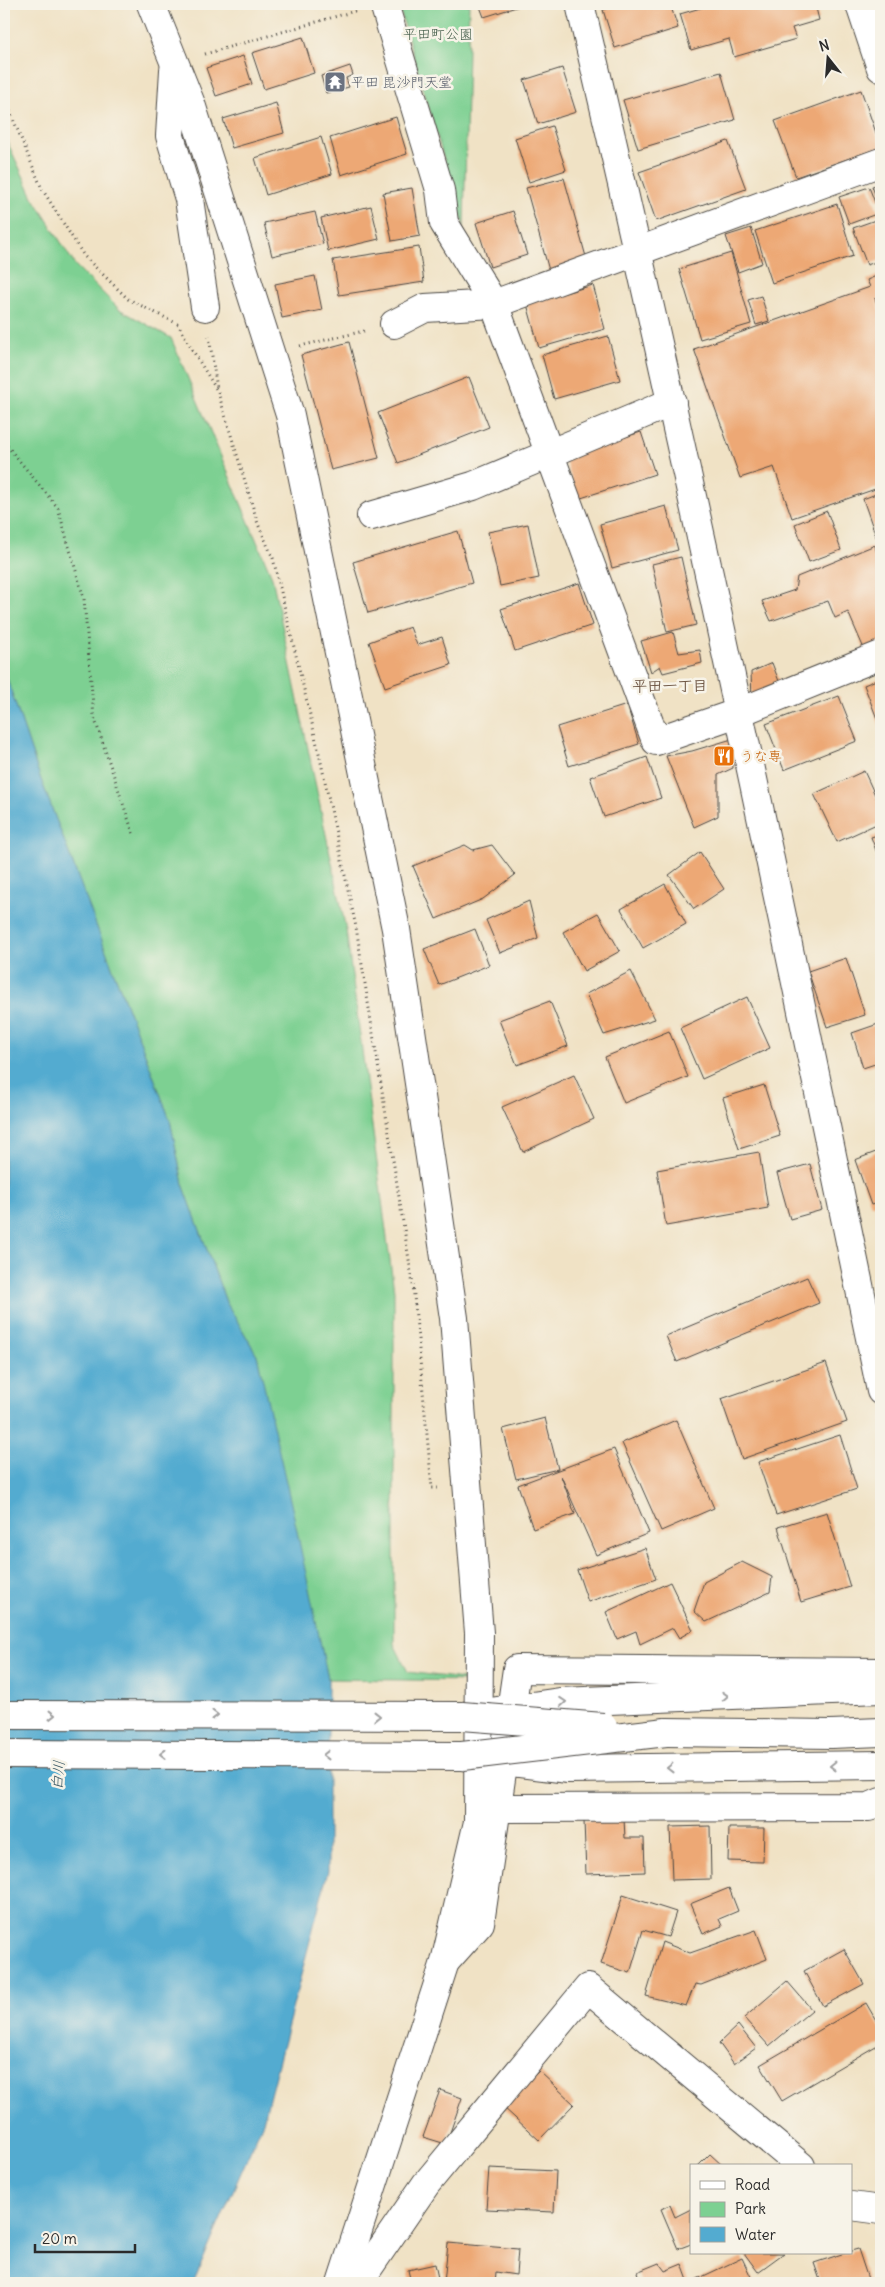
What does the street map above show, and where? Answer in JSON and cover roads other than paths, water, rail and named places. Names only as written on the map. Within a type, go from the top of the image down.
[{"type":"street","points":[[151,4],[191,104],[290,415],[396,929],[454,1318],[479,1633],[470,1715],[470,1757],[478,1822],[445,1962],[341,2283]]},
{"type":"street","points":[[580,4],[639,252],[740,712],[881,1391]]},
{"type":"street","points":[[862,4],[881,68]]},
{"type":"street","points":[[374,6],[440,190],[444,224],[494,304],[656,741],[740,712],[881,654]]},
{"type":"street","points":[[174,62],[170,136],[189,199],[205,307]]},
{"type":"street","points":[[394,324],[425,308],[494,304],[881,162]]},
{"type":"street","points":[[372,516],[473,486],[672,402]]},
{"type":"street","points":[[445,1962],[480,1923],[517,1669],[881,1672]]},
{"type":"street","points":[[470,1715],[560,1702],[881,1690]]},
{"type":"street","points":[[4,1714],[470,1715],[666,1732],[831,1734],[881,1732]]},
{"type":"street","points":[[470,1757],[666,1732]]},
{"type":"street","points":[[4,1754],[470,1757],[568,1769],[881,1765]]},
{"type":"street","points":[[498,1808],[869,1807],[881,1802]]},
{"type":"street","points":[[358,2283],[426,2184],[588,1988],[799,2164]]},
{"type":"street","points":[[852,2206],[881,2210]]},
{"type":"water","name":"白川","points":[[4,670],[40,777],[170,1120],[183,1184],[226,1302],[257,1355],[328,1679],[328,1871],[263,2122],[193,2283],[4,2283]]},
{"type":"place","name":"平田 毘沙門天堂","points":[[335,82]]},
{"type":"place","name":"うな専","points":[[724,756]]},
{"type":"district","name":"平田一丁目","points":[[670,686]]},
{"type":"park label","name":"平田町公園","points":[[438,34]]}]
